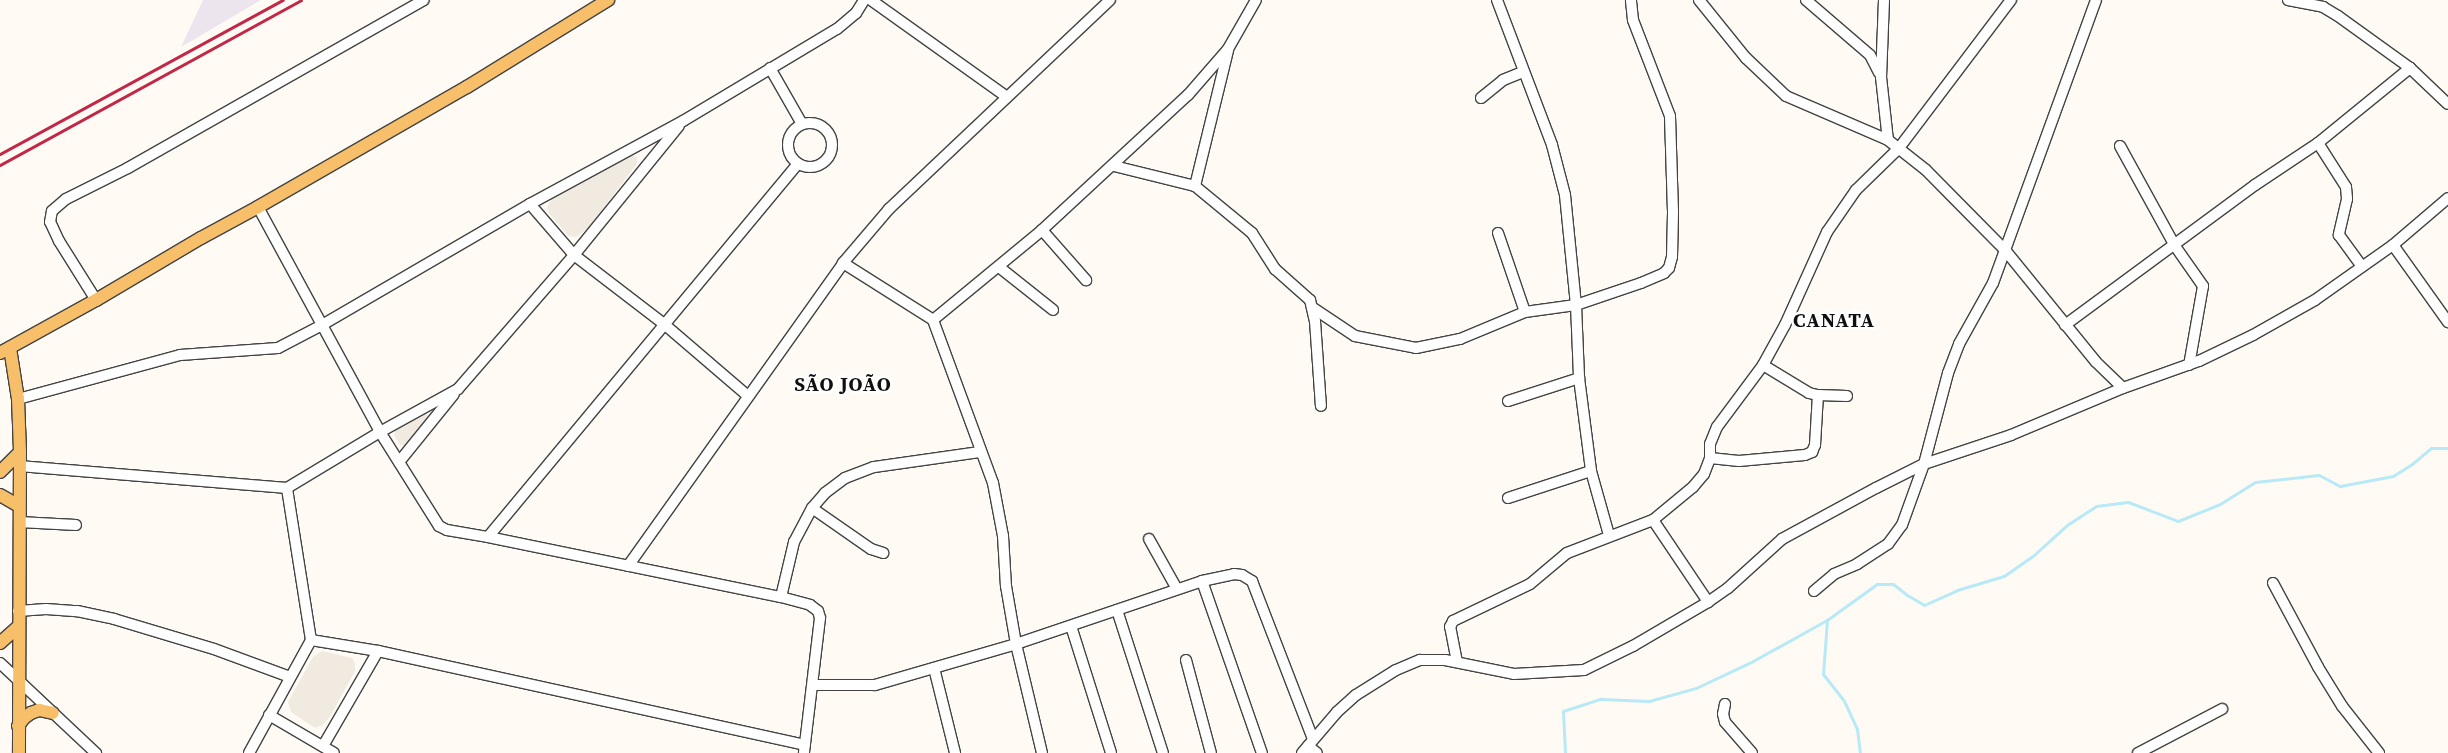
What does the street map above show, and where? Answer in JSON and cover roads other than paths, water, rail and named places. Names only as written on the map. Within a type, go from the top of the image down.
[{"type":"main road","points":[[19,753],[20,452],[18,399],[5,350],[96,300],[467,86],[608,0]]},
{"type":"main road","points":[[0,472],[20,452]]},
{"type":"main road","points":[[0,495],[19,506]]},
{"type":"main road","points":[[0,643],[18,627]]},
{"type":"main road","points":[[18,726],[24,718],[39,710],[53,713]]},
{"type":"street","points":[[96,300],[59,241],[50,222],[52,211],[66,200],[128,168],[424,0]]},
{"type":"street","points":[[18,399],[180,355],[270,350],[322,325],[530,204],[683,121],[837,28],[856,12],[864,0]]},
{"type":"street","points":[[871,0],[1007,97]]},
{"type":"street","points":[[628,566],[843,263],[889,209],[1110,0]]},
{"type":"street","points":[[933,320],[1042,230],[1114,166],[1188,95],[1228,49],[1256,0]]},
{"type":"street","points":[[1497,0],[1559,167],[1565,195],[1576,305],[1579,378],[1591,471],[1609,536]]},
{"type":"street","points":[[1313,308],[1355,336],[1416,348],[1460,339],[1525,312],[1576,305],[1664,274],[1669,268],[1672,257],[1673,194],[1670,116],[1633,20],[1630,0]]},
{"type":"street","points":[[1699,0],[1746,58],[1786,96],[1888,140],[1926,170],[2005,250],[2096,362],[2123,388]]},
{"type":"street","points":[[1806,0],[1870,55],[1880,77]]},
{"type":"street","points":[[1884,0],[1880,77],[1888,140]]},
{"type":"street","points":[[1457,662],[1450,628],[1453,621],[1515,593],[1530,584],[1567,553],[1653,520],[1693,487],[1704,474],[1710,458],[1710,444],[1717,427],[1763,365],[1786,325],[1827,232],[1856,190],[1899,148],[2011,0]]},
{"type":"street","points":[[1814,591],[1834,574],[1873,554],[1897,534],[1924,464],[1948,373],[1960,344],[1993,283],[2096,0]]},
{"type":"street","points":[[2288,0],[2323,8],[2338,16],[2410,68],[2448,104]]},
{"type":"street","points":[[1194,186],[1228,49]]},
{"type":"street","points":[[770,68],[802,124]]},
{"type":"street","points":[[2065,325],[2255,186],[2318,143],[2410,68]]},
{"type":"street","points":[[1481,98],[1503,80],[1523,72]]},
{"type":"street","points":[[398,462],[574,255],[683,121]]},
{"type":"street","points":[[810,122],[823,126],[831,137],[832,150],[826,162],[820,165],[805,167],[791,158],[788,149],[788,139],[792,132],[802,124],[810,122]]},
{"type":"street","points":[[2318,143],[2346,187],[2347,200],[2339,235],[2362,267]]},
{"type":"street","points":[[2120,146],[2175,246],[2203,288],[2198,303],[2199,318],[2189,365]]},
{"type":"street","points":[[488,537],[798,164]]},
{"type":"street","points":[[1114,166],[1194,186],[1252,232],[1275,269],[1310,300],[1313,308],[1321,406]]},
{"type":"street","points":[[1308,746],[1356,695],[1396,670],[1420,660],[1445,660],[1514,674],[1584,670],[1633,646],[1708,602],[1793,532],[1924,464],[2011,435],[2123,388],[2189,365],[2253,335],[2315,300],[2362,267],[2393,245],[2448,198]]},
{"type":"street","points":[[530,204],[574,255],[664,324],[748,396]]},
{"type":"street","points":[[258,207],[380,432],[440,526],[446,530],[780,597],[810,605],[818,611],[820,618],[805,749],[378,651],[312,640]]},
{"type":"street","points":[[1042,230],[1086,280]]},
{"type":"street","points":[[1498,233],[1525,312]]},
{"type":"street","points":[[2393,245],[2448,322]]},
{"type":"street","points":[[843,263],[933,320],[993,483],[1003,536],[1006,586],[1016,644],[1042,753]]},
{"type":"street","points":[[999,267],[1054,310]]},
{"type":"street","points":[[1763,365],[1809,392],[1818,395],[1846,396]]},
{"type":"street","points":[[1508,401],[1579,378]]},
{"type":"street","points":[[19,466],[286,488],[380,432],[458,390]]},
{"type":"street","points":[[1710,458],[1739,462],[1805,455],[1812,452],[1815,445],[1818,395]]},
{"type":"street","points":[[780,597],[794,542],[812,508],[825,493],[845,478],[874,468],[980,452]]},
{"type":"street","points":[[1508,498],[1591,471]]},
{"type":"street","points":[[249,753],[312,640],[286,488]]},
{"type":"street","points":[[812,508],[871,548],[883,553]]},
{"type":"street","points":[[1653,520],[1708,602]]},
{"type":"street","points":[[19,522],[76,525]]},
{"type":"street","points":[[1149,539],[1177,590]]},
{"type":"street","points":[[813,685],[875,685],[1016,644],[1202,581],[1234,574],[1248,577],[1252,581],[1308,746],[1317,753]]},
{"type":"street","points":[[1202,581],[1262,753]]},
{"type":"street","points":[[2274,583],[2318,667],[2342,706],[2380,753]]},
{"type":"street","points":[[18,611],[46,609],[77,611],[114,619],[214,649],[290,677]]},
{"type":"street","points":[[1117,610],[1163,753]]},
{"type":"street","points":[[1071,626],[1111,753]]},
{"type":"street","points":[[323,746],[378,651]]},
{"type":"street","points":[[1186,660],[1211,753]]},
{"type":"street","points":[[0,663],[96,753]]},
{"type":"street","points":[[934,668],[955,753]]},
{"type":"street","points":[[1725,704],[1723,714],[1725,722],[1752,753]]},
{"type":"street","points":[[2138,753],[2222,709]]},
{"type":"street","points":[[269,715],[334,753]]},
{"type":"waterway","points":[[1565,753],[1563,711],[1601,699],[1649,701],[1696,688],[1753,661],[1827,620],[1877,584],[1893,584],[1924,605],[1957,590],[2004,576],[2035,554],[2067,525],[2096,506],[2128,502],[2178,521],[2220,504],[2255,482],[2319,475],[2340,486],[2393,476],[2412,464],[2431,448],[2448,448]]},
{"type":"waterway","points":[[1827,620],[1823,674],[1844,701],[1857,729],[1860,753]]},
{"type":"railway","points":[[0,154],[283,0]]},
{"type":"railway","points":[[0,165],[301,0]]},
{"type":"district","name":"CANATA","points":[[1834,320]]},
{"type":"district","name":"SÃO JOÃO","points":[[843,384]]}]
